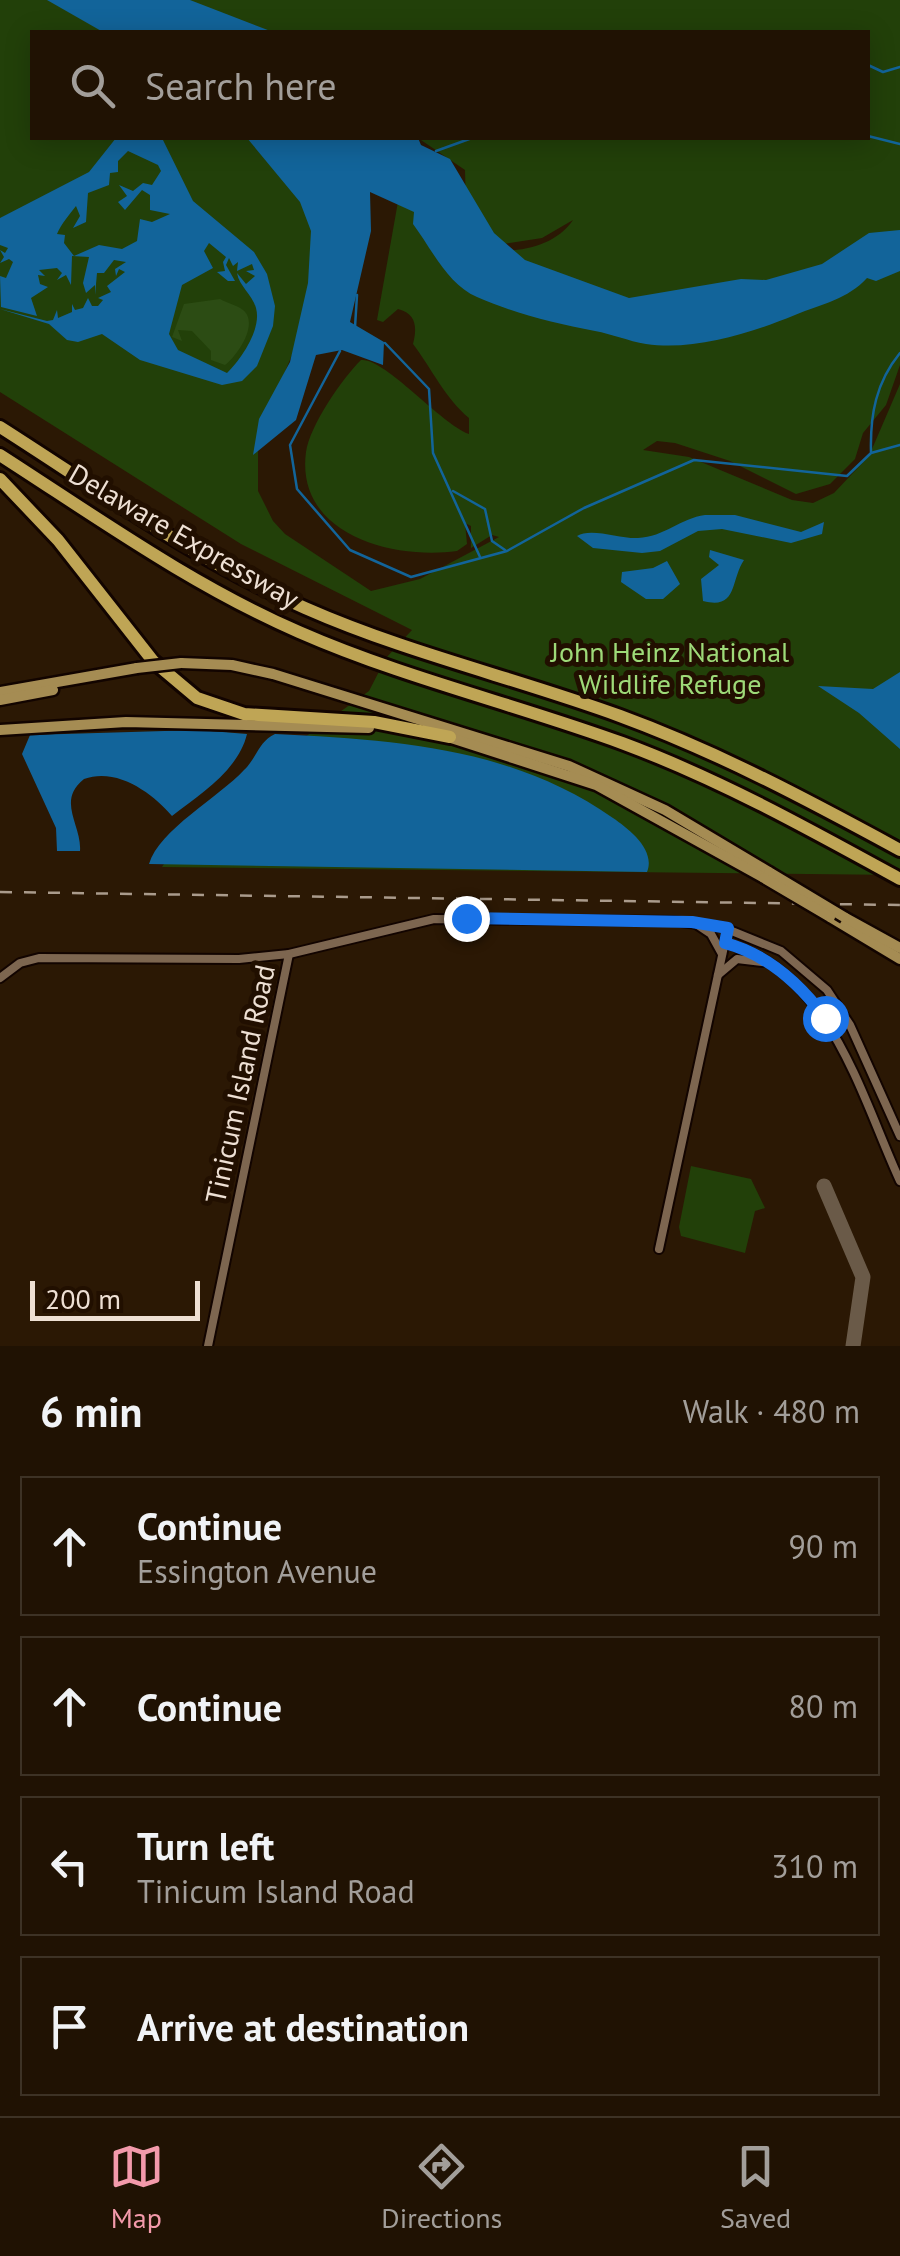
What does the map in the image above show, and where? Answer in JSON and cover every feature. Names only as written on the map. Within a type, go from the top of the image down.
[{"type":"highway","name":"Delaware Expressway","points":[[0,426],[241,577],[324,616],[403,646],[598,708],[694,746],[900,850]]},
{"type":"highway","name":"Delaware Expressway","points":[[0,456],[224,596],[318,640],[409,674],[674,764],[767,806],[900,879]]},
{"type":"highway","points":[[0,480],[58,540],[153,661],[197,698],[251,715],[374,722],[456,734]]},
{"type":"main road","points":[[0,692],[181,663],[262,671],[602,779],[900,948]]},
{"type":"main road","points":[[0,700],[38,696],[80,680]]},
{"type":"main road","points":[[0,730],[63,724],[182,723],[388,728],[456,734],[576,777],[652,812],[900,959]]},
{"type":"street","name":"Tinicum Island Road","points":[[208,1346],[289,954],[434,919],[692,922],[728,928],[789,956],[832,996],[900,1136]]},
{"type":"street","points":[[692,922],[711,934],[722,954]]},
{"type":"street","points":[[660,1249],[728,928]]},
{"type":"street","points":[[725,943],[771,966],[803,991],[825,1018],[900,1179]]},
{"type":"street","points":[[0,978],[20,963],[40,958],[224,959],[289,954]]},
{"type":"street","points":[[718,975],[741,958],[771,966]]},
{"type":"green space","name":"John Heinz National Wildlife Refuge","points":[[0,0],[68,0],[120,30],[30,30],[30,140],[319,140],[340,192],[292,355],[258,436],[258,491],[273,521],[285,534],[371,591],[420,579],[499,537],[492,535],[471,548],[471,526],[465,523],[467,544],[457,551],[432,553],[379,546],[332,522],[316,504],[307,480],[306,452],[314,429],[336,390],[361,360],[384,369],[469,434],[469,418],[413,344],[412,318],[398,309],[383,322],[377,320],[399,196],[484,252],[637,311],[503,251],[542,244],[573,220],[542,238],[503,244],[466,207],[465,170],[421,140],[870,140],[870,30],[229,30],[168,0],[900,0],[900,365],[886,405],[863,433],[855,459],[830,484],[796,494],[730,461],[675,443],[657,441],[643,450],[689,457],[792,500],[813,503],[834,493],[869,456],[900,384],[900,875],[162,867],[171,853],[301,740],[369,691],[386,658],[412,630],[241,544],[0,392]]},
{"type":"green space","points":[[220,299],[243,310],[249,323],[240,348],[225,365],[211,360],[211,351],[192,331],[178,330],[182,341],[172,337],[184,304]]},
{"type":"green space","points":[[691,1166],[751,1179],[765,1208],[755,1211],[745,1253],[681,1236],[679,1227]]},
{"type":"water","points":[[47,0],[190,0],[268,30],[100,30]]},
{"type":"water","points":[[114,140],[163,140],[193,201],[254,252],[267,274],[275,306],[273,326],[257,366],[242,381],[222,385],[140,360],[102,334],[78,342],[67,340],[49,324],[0,309],[47,321],[53,320],[57,310],[58,318],[72,312],[72,304],[75,310],[83,308],[88,298],[92,306],[98,306],[103,300],[98,298],[111,292],[107,286],[125,272],[119,269],[116,276],[115,269],[126,262],[114,260],[104,273],[97,273],[95,295],[95,285],[86,293],[83,283],[89,257],[72,256],[71,285],[66,275],[57,280],[62,273],[57,268],[39,270],[45,276],[38,275],[40,284],[48,287],[31,298],[37,316],[1,307],[0,276],[6,278],[13,262],[9,259],[0,263],[4,257],[0,250],[5,253],[8,248],[0,245],[0,218],[89,172]],"holes":[[[128,151],[158,165],[161,171],[152,185],[143,183],[133,191],[119,185],[127,196],[118,202],[125,210],[142,190],[150,195],[150,210],[170,214],[152,222],[140,219],[137,241],[122,249],[99,245],[74,256],[64,243],[65,235],[57,234],[76,206],[80,216],[73,228],[86,222],[88,193],[109,185],[110,173],[118,172],[118,161]],[[209,243],[226,257],[225,271],[217,272],[228,281],[235,281],[226,265],[229,258],[233,266],[238,262],[237,271],[252,264],[254,270],[246,271],[255,276],[246,284],[237,273],[257,316],[249,343],[227,373],[178,350],[169,334],[182,285],[213,268],[204,251]]]},
{"type":"water","points":[[249,140],[419,140],[421,145],[450,159],[494,233],[525,260],[629,298],[741,279],[766,280],[822,264],[869,233],[900,230],[900,271],[876,281],[867,278],[834,300],[741,334],[684,345],[646,344],[521,313],[467,291],[449,275],[413,224],[414,212],[370,192],[371,231],[350,322],[384,342],[383,365],[342,350],[316,355],[296,420],[253,455],[259,419],[290,362],[308,283],[311,231],[300,202]]},
{"type":"water","points":[[705,515],[735,515],[801,532],[824,522],[822,534],[791,543],[722,529],[698,531],[660,551],[642,553],[593,548],[577,536],[590,533],[647,537]]},
{"type":"water","points":[[710,550],[744,560],[728,598],[714,603],[703,601],[701,579],[719,565],[709,557]]},
{"type":"water","points":[[667,561],[680,584],[663,599],[646,599],[621,582],[622,572],[653,568]]},
{"type":"water","points":[[900,672],[900,749],[859,713],[818,686],[873,689]]},
{"type":"water","points":[[198,730],[247,734],[227,770],[206,790],[172,816],[134,785],[109,777],[84,779],[76,787],[71,805],[80,851],[57,851],[56,828],[22,754],[30,735]]},
{"type":"water","points":[[275,734],[408,744],[493,762],[534,776],[574,794],[626,828],[648,856],[647,872],[149,864],[165,839],[248,766],[265,741]]},
{"type":"waterway","points":[[870,66],[883,72],[900,67]]},
{"type":"waterway","points":[[870,136],[900,144]]},
{"type":"waterway","points":[[436,151],[466,140]]},
{"type":"waterway","points":[[355,327],[357,295]]},
{"type":"waterway","points":[[385,343],[429,389],[433,453],[480,557]]},
{"type":"waterway","points":[[340,351],[290,445],[297,489],[350,550],[411,577],[507,551],[584,508],[694,460],[847,476],[871,453],[900,445]]},
{"type":"waterway","points":[[871,452],[876,400],[900,353]]},
{"type":"waterway","points":[[453,491],[485,509],[492,541],[505,550]]},
{"type":"taxiway","points":[[824,1186],[863,1277],[853,1346]]},
{"type":"railway","points":[[0,892],[900,905]]},
{"type":"route","points":[[466,918],[692,922],[728,928],[725,943],[758,956],[778,970],[803,991],[825,1018]]}]
